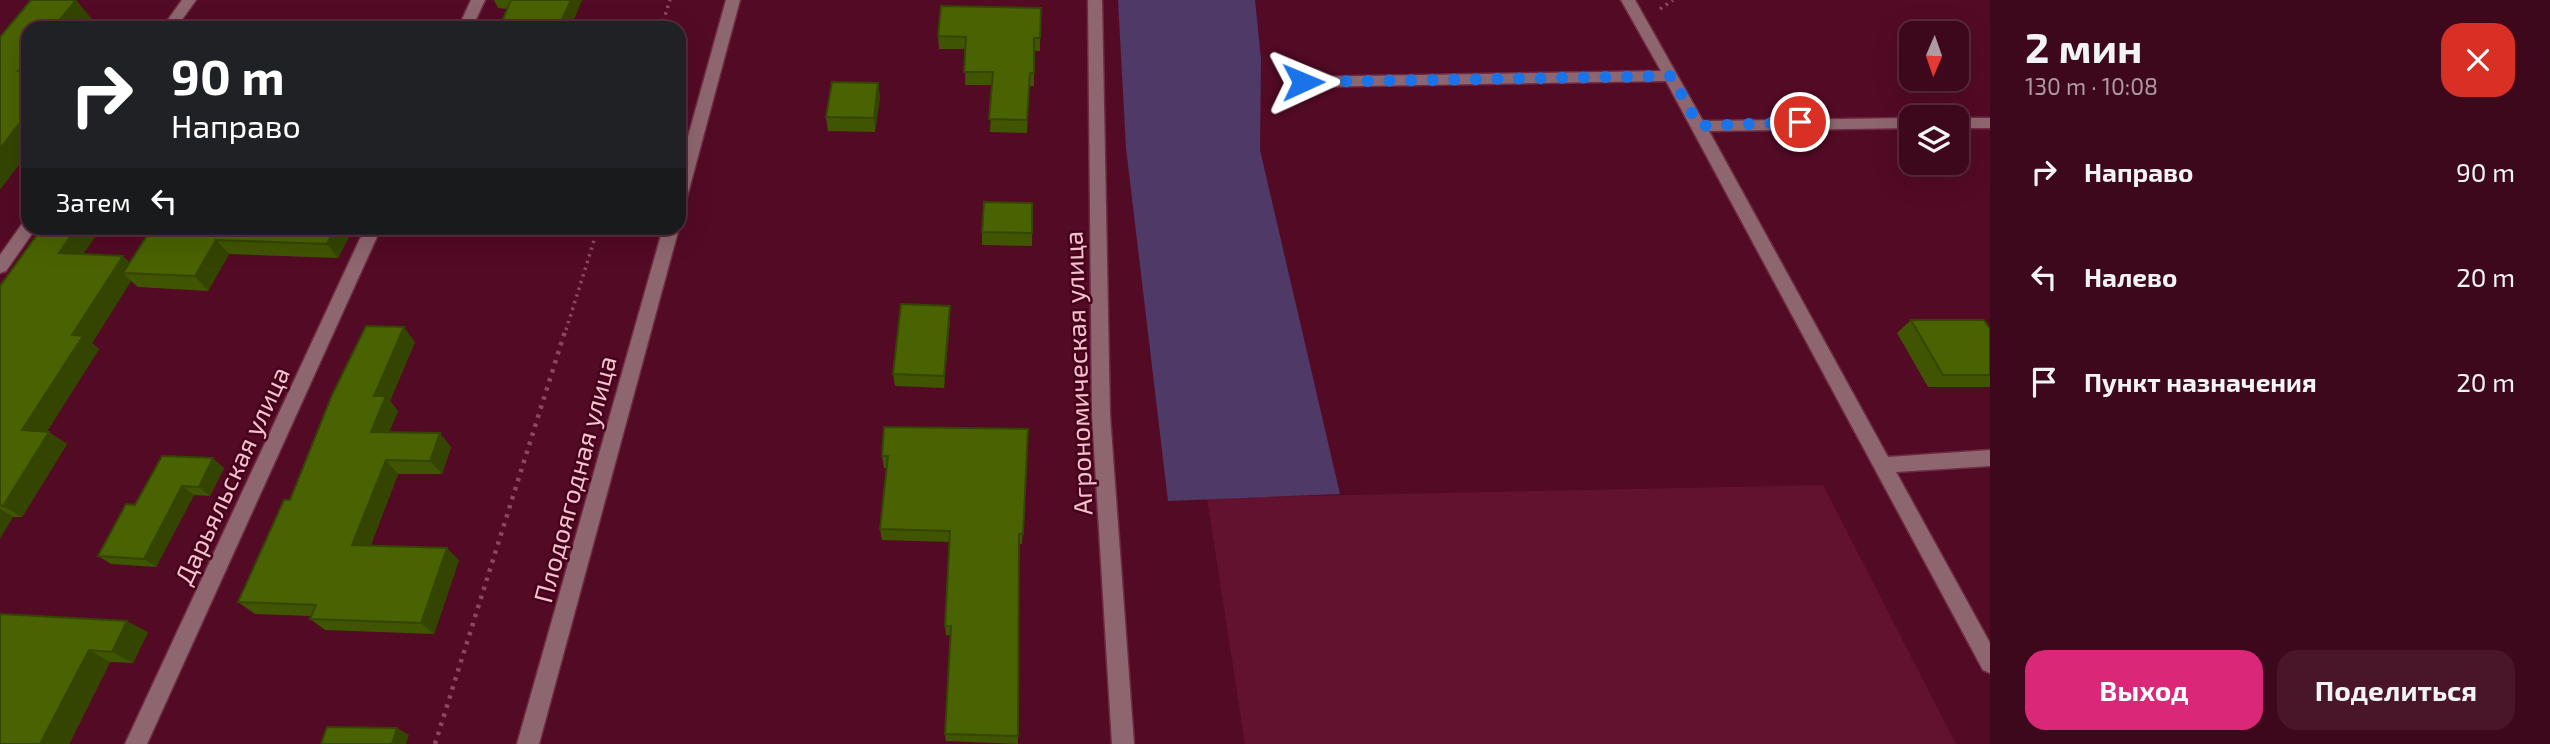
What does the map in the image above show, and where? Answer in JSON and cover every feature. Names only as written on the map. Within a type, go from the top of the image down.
[{"type":"street","points":[[174,21],[189,0]]},
{"type":"street","points":[[468,21],[478,0]]},
{"type":"street","points":[[686,171],[733,0]]},
{"type":"street","name":"Агрономическая улица","points":[[1095,0],[1101,415],[1123,744]]},
{"type":"street","points":[[1628,0],[1990,663]]},
{"type":"street","points":[[1303,82],[1671,76]]},
{"type":"street","points":[[1699,126],[1899,123]]},
{"type":"street","points":[[1969,123],[1990,123]]},
{"type":"street","points":[[0,267],[23,235]]},
{"type":"street","name":"Дарьяльская улица","points":[[136,744],[370,235]]},
{"type":"street","name":"Плодоягодная улица","points":[[528,744],[669,235]]},
{"type":"street","points":[[1882,465],[1990,458]]},
{"type":"path","points":[[663,21],[670,0]]},
{"type":"path","points":[[435,744],[596,235]]},
{"type":"shaded area","points":[[1118,0],[1255,0],[1261,59],[1260,150],[1340,494],[1168,501],[1126,148]]},
{"type":"shaded area","points":[[1823,485],[1956,744],[1245,744],[1207,498]]},
{"type":"building","points":[[31,0],[76,0],[59,21],[21,21],[21,67],[18,71],[21,71],[21,121],[0,149],[0,37]]},
{"type":"building","points":[[511,0],[571,0],[561,21],[502,21]]},
{"type":"building","points":[[941,6],[1041,8],[1040,38],[1034,38],[1034,73],[1030,73],[1027,120],[989,119],[993,72],[964,72],[966,37],[938,36]]},
{"type":"building","points":[[832,82],[878,83],[874,118],[826,117]]},
{"type":"building","points":[[984,202],[1032,203],[1032,233],[982,232]]},
{"type":"building","points":[[37,235],[71,235],[59,253],[123,256],[72,335],[83,336],[22,430],[49,432],[3,506],[0,505],[0,286]]},
{"type":"building","points":[[147,235],[332,235],[327,244],[216,240],[195,276],[123,273]]},
{"type":"building","points":[[901,304],[950,306],[944,376],[893,374]]},
{"type":"building","points":[[1911,320],[1984,320],[1990,329],[1990,375],[1943,375]]},
{"type":"building","points":[[366,326],[404,327],[374,396],[386,396],[371,432],[440,433],[430,461],[386,460],[352,545],[447,548],[421,623],[310,619],[316,605],[238,602],[284,500],[290,500],[332,395]]},
{"type":"building","points":[[884,427],[1028,429],[1023,534],[1019,534],[1018,736],[945,734],[951,626],[945,626],[950,531],[880,529],[888,456],[882,456]]},
{"type":"building","points":[[162,456],[213,458],[199,487],[182,486],[144,559],[98,556],[126,504],[135,505]]},
{"type":"building","points":[[0,614],[127,621],[112,652],[89,650],[40,744],[0,744]]},
{"type":"building","points":[[327,727],[397,728],[392,744],[321,744]]},
{"type":"route","points":[[1303,82],[1671,76],[1699,126],[1800,122]]}]
